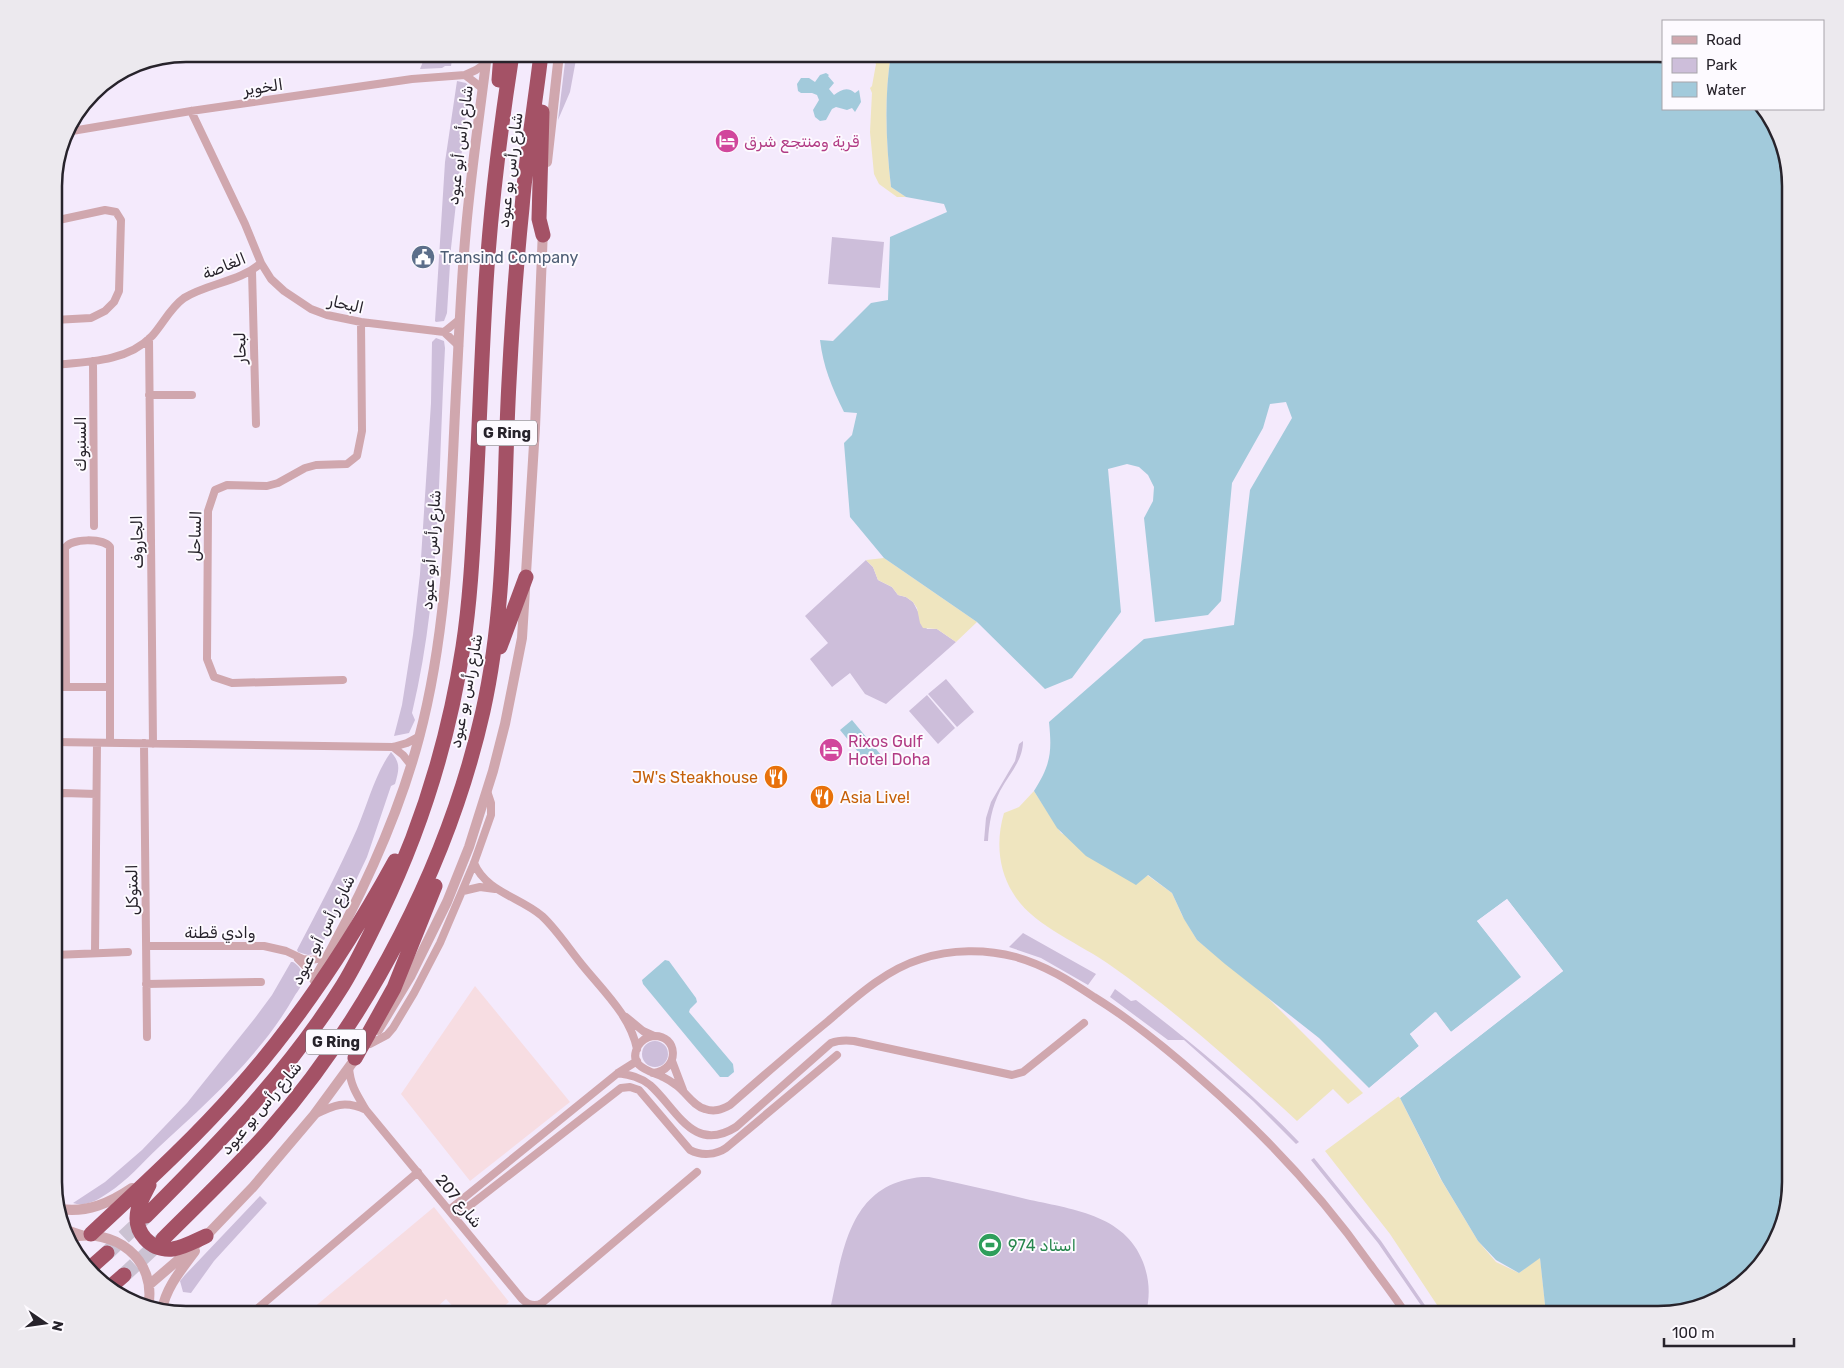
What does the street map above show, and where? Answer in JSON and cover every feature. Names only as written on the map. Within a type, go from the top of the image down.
[{"type":"highway","points":[[501,63],[498,91],[502,118]]},
{"type":"highway","name":"شارع رأس بو عبود","points":[[146,1216],[222,1141],[284,1070],[328,1008],[363,949],[391,893],[423,809],[442,747],[456,684],[469,601],[487,266],[502,118],[511,63]]},
{"type":"highway","name":"شارع رأس بو عبود","points":[[163,1239],[268,1132],[336,1041],[369,990],[408,921],[426,883],[455,809],[472,754],[490,674],[502,574],[509,382],[522,206],[542,63]]},
{"type":"highway","points":[[543,63],[539,219],[543,235]]},
{"type":"highway","points":[[490,674],[526,577]]},
{"type":"highway","points":[[86,1235],[156,1173],[236,1091],[293,1020],[318,988],[340,953],[384,881],[423,809]]},
{"type":"highway","points":[[352,1063],[384,1007],[408,957],[435,885],[455,809]]},
{"type":"highway","points":[[156,1173],[138,1211],[138,1227],[145,1239],[153,1245],[165,1249],[181,1247],[206,1236]]},
{"type":"highway","points":[[94,1264],[107,1253]]},
{"type":"highway","points":[[115,1283],[124,1275]]},
{"type":"street","name":"الخوير","points":[[76,130],[191,111],[412,79],[465,75],[476,70],[482,63]]},
{"type":"street","name":"شارع رأس أبو عبود","points":[[293,1020],[328,956],[377,856],[420,736],[434,667],[444,591],[465,232],[485,63]]},
{"type":"street","points":[[149,1285],[206,1236],[253,1187],[314,1115],[352,1063],[370,1044],[410,977],[447,902],[469,847],[493,771],[505,724],[522,638],[535,428],[547,165],[559,63]]},
{"type":"street","points":[[465,75],[482,88]]},
{"type":"street","name":"الغاصة","points":[[63,364],[115,357],[136,348],[148,340],[173,309],[184,299],[213,284],[252,271],[261,263],[245,224],[191,111]]},
{"type":"street","points":[[63,219],[105,210],[116,212],[121,220],[119,290],[114,302],[105,311],[91,318],[63,320]]},
{"type":"street","name":"البحار","points":[[261,263],[271,279],[296,301],[327,315],[361,322],[444,332]]},
{"type":"street","name":"لبحار","points":[[252,271],[256,424]]},
{"type":"street","points":[[459,346],[444,332],[460,319]]},
{"type":"street","name":"الساحل","points":[[343,680],[232,683],[214,677],[207,659],[208,512],[212,496],[216,490],[227,485],[267,486],[278,483],[305,468],[316,465],[347,464],[357,456],[362,431],[361,322]]},
{"type":"street","name":"الجاروف","points":[[148,340],[148,743]]},
{"type":"street","name":"السنبوك","points":[[93,361],[94,526]]},
{"type":"street","points":[[149,396],[192,395]]},
{"type":"street","points":[[66,686],[65,548],[68,543],[75,541],[104,542],[110,547],[110,743]]},
{"type":"street","points":[[63,686],[110,687]]},
{"type":"street","points":[[63,742],[393,747],[407,743],[420,736]]},
{"type":"street","points":[[95,953],[97,743]]},
{"type":"street","name":"المتوكل","points":[[147,1037],[148,743]]},
{"type":"street","points":[[393,747],[411,765]]},
{"type":"street","points":[[370,1044],[387,1035],[404,1010],[440,943],[474,864],[491,815],[491,803],[487,791]]},
{"type":"street","points":[[63,793],[96,794]]},
{"type":"street","points":[[474,864],[482,878],[495,888],[526,904],[542,917],[622,1014],[634,1036],[637,1050],[639,1064],[632,1076]]},
{"type":"street","points":[[463,891],[480,887],[495,888]]},
{"type":"street","name":"وادي قطنة","points":[[146,946],[264,946],[275,948],[303,959],[311,960],[328,956]]},
{"type":"street","points":[[639,1064],[648,1072],[670,1081],[684,1091],[697,1106],[713,1111],[722,1110],[856,998],[895,970],[921,959],[967,951],[988,952],[1015,957],[1065,979],[1124,1016],[1156,1039],[1235,1108],[1291,1165],[1346,1230],[1400,1306]]},
{"type":"street","points":[[63,955],[128,952]]},
{"type":"street","name":"وادي قطنة","points":[[292,955],[306,967],[314,981]]},
{"type":"street","points":[[146,984],[261,982]]},
{"type":"street","points":[[622,1014],[643,1031],[660,1037],[670,1044],[673,1049],[672,1061],[668,1068],[661,1072],[653,1073]]},
{"type":"street","points":[[618,1073],[632,1076],[650,1085],[689,1128],[713,1135],[736,1127],[835,1041],[854,1041],[1012,1075],[1023,1072],[1084,1024]]},
{"type":"street","points":[[637,1050],[643,1040],[654,1036]]},
{"type":"street","points":[[455,1217],[621,1088],[630,1087],[639,1090],[686,1146],[698,1153],[723,1151],[837,1055]]},
{"type":"street","points":[[672,1061],[684,1091]]},
{"type":"street","points":[[352,1063],[352,1086],[366,1110]]},
{"type":"street","points":[[449,1210],[618,1073],[639,1064]]},
{"type":"street","points":[[314,1115],[344,1104],[356,1105],[366,1110]]},
{"type":"street","name":"شارع 207","points":[[366,1110],[522,1300],[533,1305],[538,1305],[550,1297],[697,1172]]},
{"type":"street","points":[[260,1306],[418,1172]]},
{"type":"street","points":[[66,1209],[75,1210],[99,1206],[124,1194],[156,1173]]},
{"type":"street","points":[[73,1232],[108,1237],[123,1244],[135,1255],[144,1269],[149,1285],[148,1299]]},
{"type":"street","points":[[75,1237],[86,1235]]},
{"type":"street","points":[[164,1303],[166,1294],[174,1281],[206,1236]]},
{"type":"shaded area","points":[[475,986],[570,1102],[470,1181],[401,1094]]},
{"type":"shaded area","points":[[434,1207],[509,1302],[504,1306],[453,1306],[446,1299],[438,1306],[316,1306]]},
{"type":"green space","points":[[422,63],[452,63],[451,66],[442,68],[420,69]]},
{"type":"green space","points":[[565,63],[575,63],[570,92],[558,120]]},
{"type":"green space","points":[[457,81],[466,83],[469,87],[451,248],[447,313],[444,321],[436,322],[445,162]]},
{"type":"green space","points":[[832,237],[884,242],[880,288],[828,284]]},
{"type":"green space","points":[[436,338],[444,341],[445,348],[437,531],[433,577],[421,668],[412,713],[415,720],[409,733],[394,736],[402,705],[420,574],[431,403],[432,342]]},
{"type":"green space","points":[[866,560],[873,567],[878,580],[892,587],[898,595],[906,597],[913,602],[927,629],[937,629],[956,642],[886,704],[865,694],[850,673],[832,687],[810,659],[828,643],[805,616]]},
{"type":"green space","points":[[946,679],[974,712],[957,727],[928,694]]},
{"type":"green space","points":[[927,695],[955,728],[938,744],[909,711]]},
{"type":"green space","points":[[1023,741],[1021,755],[995,803],[990,821],[988,841],[984,841],[986,818],[991,802],[1015,761],[1019,744]]},
{"type":"green space","points":[[391,752],[398,763],[395,784],[391,786],[367,857],[324,940],[319,943],[313,954],[308,955],[298,952],[297,950],[357,829],[380,770]]},
{"type":"green space","points":[[1023,933],[1096,974],[1088,985],[1041,958],[1009,947]]},
{"type":"green space","points":[[291,962],[296,964],[301,971],[300,987],[266,1039],[233,1077],[122,1183],[92,1202],[83,1204],[73,1203],[105,1182],[142,1150],[187,1103],[272,995]]},
{"type":"green space","points":[[1115,989],[1131,1001],[1136,1000],[1179,1033],[1261,1104],[1299,1142],[1296,1144],[1253,1101],[1184,1040],[1168,1040],[1110,997]]},
{"type":"green space","points":[[655,1041],[664,1045],[668,1054],[664,1063],[655,1067],[646,1063],[642,1054],[646,1045]]},
{"type":"green space","points":[[1314,1158],[1381,1241],[1426,1306],[1421,1306],[1378,1243],[1311,1160]]},
{"type":"green space","name":"استاد 974","points":[[929,1177],[1060,1206],[1094,1216],[1123,1233],[1135,1246],[1147,1275],[1149,1288],[1147,1306],[831,1306],[839,1269],[852,1226],[863,1208],[877,1193],[897,1182]]},
{"type":"green space","points":[[260,1196],[267,1203],[214,1261],[191,1293],[183,1292],[180,1281]]},
{"type":"sand","points":[[875,63],[890,63],[886,120],[891,187],[906,197],[897,197],[879,184],[874,174],[870,132],[872,93],[870,88]]},
{"type":"sand","points":[[884,558],[977,622],[956,642],[937,629],[923,628],[917,608],[913,602],[906,597],[898,595],[892,587],[878,580],[873,567],[866,560]]},
{"type":"sand","points":[[1034,791],[1061,833],[1147,875],[1172,893],[1182,915],[1197,940],[1267,997],[1363,1093],[1348,1104],[1333,1089],[1297,1121],[1159,1001],[1110,965],[1057,933],[1032,915],[1021,904],[1008,884],[1001,864],[999,844],[1004,813],[1019,807]]},
{"type":"sand","points":[[1399,1096],[1440,1178],[1478,1241],[1496,1262],[1519,1273],[1540,1257],[1545,1306],[1438,1306],[1390,1234],[1325,1151]]},
{"type":"water","points":[[1657,62],[1662,63],[1662,110],[1755,110],[1761,118],[1775,147],[1782,187],[1782,1181],[1779,1205],[1769,1236],[1756,1257],[1726,1285],[1697,1299],[1657,1306],[1545,1306],[1540,1258],[1519,1273],[1496,1260],[1478,1241],[1442,1181],[1400,1098],[1563,971],[1507,899],[1477,921],[1522,977],[1451,1032],[1436,1012],[1410,1034],[1419,1046],[1369,1088],[1319,1038],[1197,940],[1184,919],[1172,893],[1148,875],[1136,885],[1086,856],[1057,828],[1034,791],[1044,773],[1049,758],[1049,722],[1144,639],[1234,625],[1250,490],[1292,418],[1286,402],[1270,404],[1263,428],[1232,483],[1221,601],[1208,615],[1155,622],[1144,518],[1153,501],[1154,487],[1148,475],[1139,467],[1127,464],[1108,469],[1121,612],[1072,678],[1045,689],[977,622],[884,558],[850,517],[844,443],[852,435],[857,413],[844,412],[823,359],[820,340],[833,341],[871,303],[888,300],[890,237],[947,212],[944,204],[906,197],[891,187],[886,120],[890,63]]},
{"type":"water","points":[[826,73],[834,83],[829,89],[834,95],[844,90],[855,93],[859,90],[861,102],[855,112],[852,108],[847,110],[836,107],[832,109],[826,120],[820,121],[815,117],[813,110],[819,100],[817,95],[801,93],[798,91],[797,84],[801,78],[809,78],[815,82],[820,75]]},
{"type":"water","points":[[852,720],[881,755],[869,765],[840,730]]},
{"type":"water","points":[[665,960],[669,961],[696,998],[697,1002],[689,1012],[733,1064],[734,1072],[728,1077],[720,1077],[643,984],[642,980]]},
{"type":"pier","points":[[1507,899],[1563,971],[1400,1098],[1398,1096],[1560,971],[1506,902],[1481,922],[1524,976],[1524,979],[1452,1035],[1449,1034],[1435,1016],[1413,1035],[1421,1044],[1421,1047],[1370,1090],[1367,1090],[1419,1046],[1410,1034],[1435,1012],[1451,1032],[1521,977],[1477,921]]},
{"type":"tunnel","points":[[107,1253],[146,1216]]},
{"type":"tunnel","points":[[124,1275],[163,1239]]},
{"type":"place","name":"قرية ومنتجع شرق","points":[[727,141]]},
{"type":"place","name":"Transind Company","points":[[423,257]]},
{"type":"place","name":"Rixos Gulf Hotel Doha","points":[[831,750]]},
{"type":"place","name":"JW's Steakhouse","points":[[776,777]]},
{"type":"place","name":"Asia Live!","points":[[822,797]]},
{"type":"place","name":"استاد 974","points":[[990,1245]]}]
